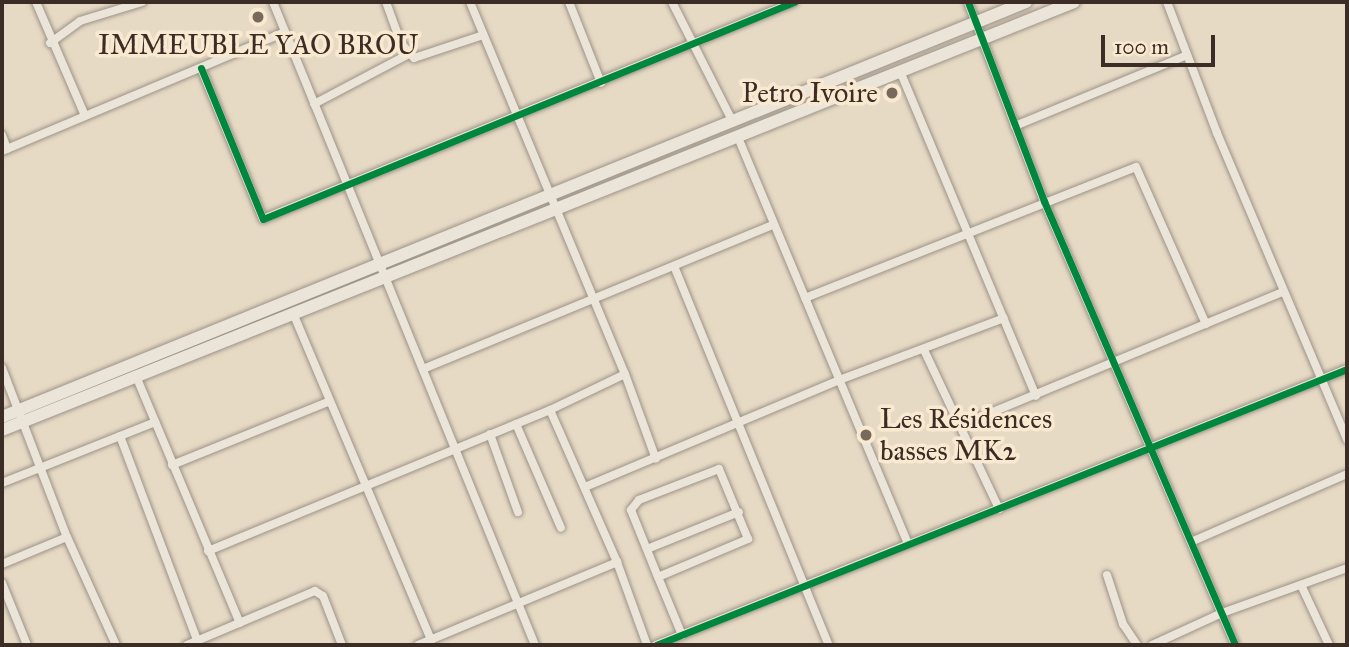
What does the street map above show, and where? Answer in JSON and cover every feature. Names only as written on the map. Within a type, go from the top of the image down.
[{"type":"main road","points":[[2,430],[21,416],[553,201],[733,122],[1026,2]]},
{"type":"main road","points":[[553,201],[737,135],[1074,2]]},
{"type":"main road","points":[[2,417],[21,416],[136,376],[293,313],[380,271]]},
{"type":"street","points":[[36,2],[50,43],[85,116]]},
{"type":"street","points":[[50,43],[80,21],[142,2]]},
{"type":"street","points":[[274,2],[380,271],[423,369],[535,645]]},
{"type":"street","points":[[386,2],[409,54],[420,59],[483,35]]},
{"type":"street","points":[[470,2],[553,201],[591,301],[625,374],[656,459]]},
{"type":"street","points":[[569,2],[601,83]]},
{"type":"street","points":[[672,2],[697,44],[733,122]]},
{"type":"street","points":[[201,68],[263,219],[697,44],[784,4],[794,2]]},
{"type":"street","points":[[968,2],[1044,201],[1154,449],[1235,645]]},
{"type":"street","points":[[1167,2],[1283,292],[1347,440]]},
{"type":"street","points":[[2,135],[5,150],[285,33]]},
{"type":"street","points":[[314,104],[409,54]]},
{"type":"street","points":[[1015,126],[1187,55]]},
{"type":"street","points":[[900,71],[1036,396]]},
{"type":"street","points":[[737,135],[772,225],[908,544]]},
{"type":"street","points":[[805,298],[1044,201],[1136,167],[1206,324]]},
{"type":"street","points":[[423,369],[772,225]]},
{"type":"street","points":[[674,266],[741,423],[803,587],[829,645]]},
{"type":"street","points":[[959,426],[1283,292]]},
{"type":"street","points":[[293,313],[363,487],[431,640]]},
{"type":"street","points":[[585,487],[839,380],[1004,318]]},
{"type":"street","points":[[924,350],[999,509]]},
{"type":"street","points":[[2,368],[67,537],[116,645]]},
{"type":"street","points":[[656,645],[1154,449],[1319,377],[1347,369]]},
{"type":"street","points":[[208,551],[550,410],[625,374]]},
{"type":"street","points":[[136,376],[240,623]]},
{"type":"street","points":[[172,466],[328,402]]},
{"type":"street","points":[[550,410],[617,562],[647,645]]},
{"type":"street","points":[[2,483],[155,422]]},
{"type":"street","points":[[516,424],[561,528]]},
{"type":"street","points":[[490,434],[518,512]]},
{"type":"street","points":[[120,436],[198,643]]},
{"type":"street","points":[[658,578],[745,542],[749,536],[719,469],[639,500],[631,510],[647,549],[658,578],[681,635]]},
{"type":"street","points":[[1193,541],[1347,474]]},
{"type":"street","points":[[647,549],[739,512]]},
{"type":"street","points":[[2,564],[67,537]]},
{"type":"street","points":[[418,645],[617,562]]},
{"type":"street","points":[[1152,645],[1222,613],[1302,587],[1347,568]]},
{"type":"street","points":[[1107,575],[1123,624],[1136,645]]},
{"type":"street","points":[[2,583],[27,645]]},
{"type":"street","points":[[1302,587],[1329,645]]},
{"type":"street","points":[[187,645],[198,643],[316,591],[323,596],[342,645]]},
{"type":"cycle path","points":[[201,68],[263,219],[794,2]]},
{"type":"cycle path","points":[[968,2],[1044,201],[1235,645]]},
{"type":"cycle path","points":[[656,645],[1347,369]]},
{"type":"place","name":"IMMEUBLE YAO BROU","points":[[258,17]]},
{"type":"place","name":"Petro Ivoire","points":[[892,93]]},
{"type":"place","name":"Les Résidences basses MK2","points":[[866,435]]}]
